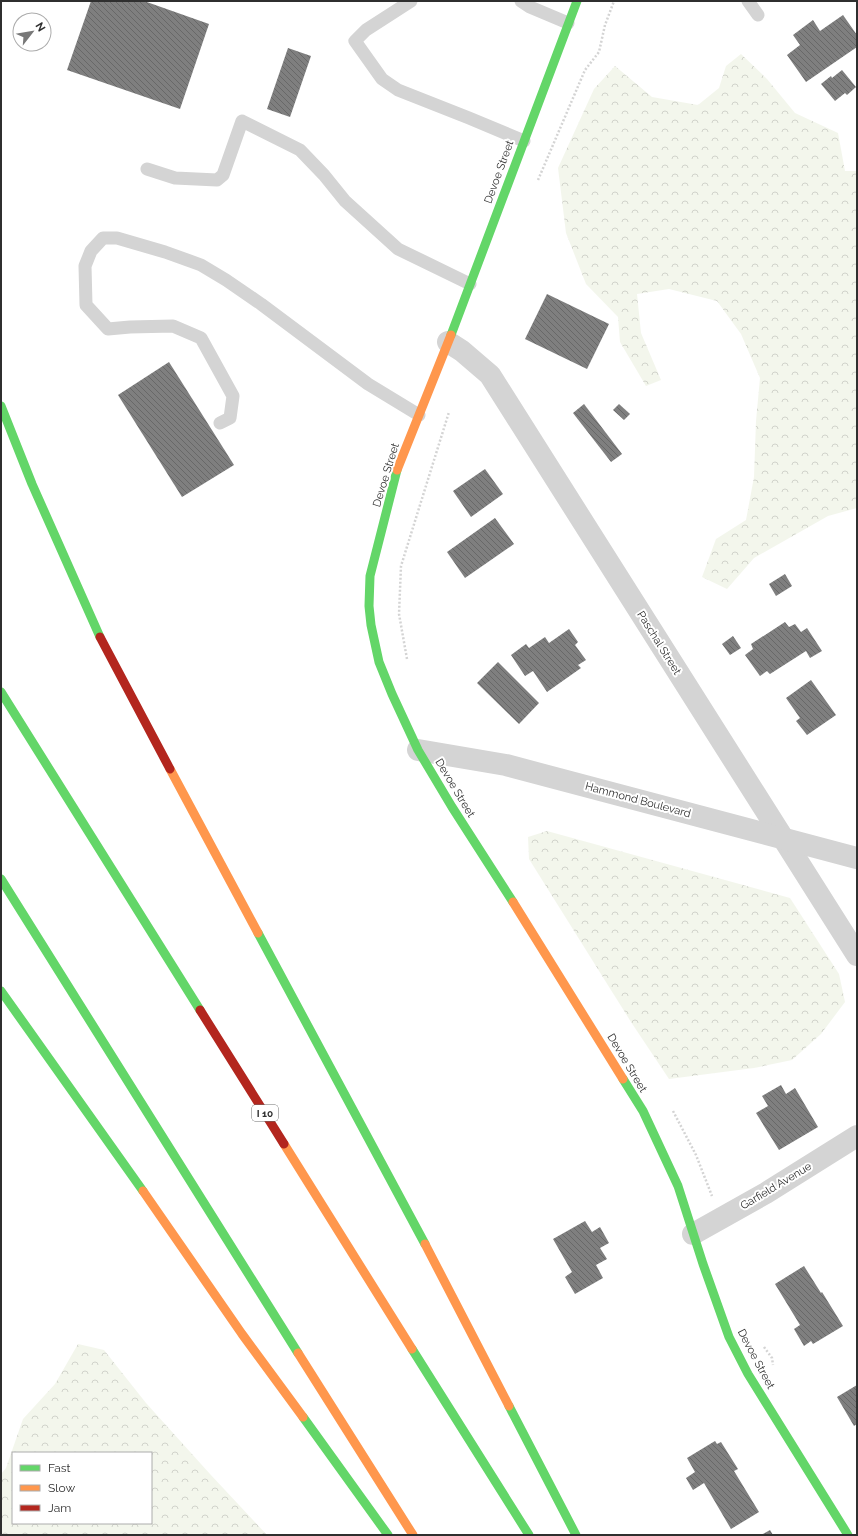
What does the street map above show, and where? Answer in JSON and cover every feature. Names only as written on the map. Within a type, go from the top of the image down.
[{"type":"main road","name":"Devoe Street","points":[[577,1],[398,470],[370,576],[369,606],[371,625],[379,662],[418,750],[452,807],[554,966],[643,1111],[678,1186],[702,1264],[729,1337],[748,1374],[848,1535]]},
{"type":"main road","points":[[1,406],[32,484],[99,636],[405,1206],[576,1535]]},
{"type":"main road","name":"I 10","points":[[1,692],[529,1535]]},
{"type":"main road","points":[[1,879],[413,1535]]},
{"type":"main road","points":[[1,991],[92,1118],[242,1334],[388,1535]]},
{"type":"street","name":"Paschal Street","points":[[448,342],[462,351],[490,375],[857,955]]},
{"type":"street","name":"Hammond Boulevard","points":[[418,750],[506,765],[857,858]]},
{"type":"street","name":"Garfield Avenue","points":[[693,1234],[766,1193],[857,1136]]},
{"type":"lane","points":[[411,1],[366,30],[355,41],[382,79],[398,90],[524,141]]},
{"type":"lane","points":[[521,1],[530,7],[568,23]]},
{"type":"lane","points":[[748,1],[758,15]]},
{"type":"lane","points":[[147,169],[175,178],[217,180],[223,174],[242,121],[300,150],[324,175],[345,201],[398,249],[470,284]]},
{"type":"lane","points":[[220,423],[230,418],[233,396],[201,338],[173,326],[108,329],[86,305],[85,266],[91,251],[103,238],[117,238],[201,264],[262,304],[368,384],[419,415]]},
{"type":"green space","points":[[741,54],[767,79],[795,113],[838,133],[845,171],[857,171],[857,508],[828,516],[754,558],[727,589],[702,577],[716,539],[746,520],[754,477],[756,421],[760,378],[741,334],[717,301],[669,289],[637,294],[641,333],[661,380],[646,386],[620,342],[618,317],[586,284],[566,233],[558,168],[594,89],[615,66],[652,97],[698,105],[719,88],[726,66]]},
{"type":"green space","points":[[547,831],[790,898],[839,974],[845,1002],[821,1034],[792,1060],[754,1068],[669,1079],[631,1022],[529,859],[528,837]]},
{"type":"green space","points":[[78,1344],[104,1350],[146,1403],[267,1535],[1,1535],[1,1474],[6,1468],[23,1419],[55,1384]]},
{"type":"building","points":[[91,1],[144,1],[209,24],[180,109],[67,70]]},
{"type":"building","points":[[843,15],[857,35],[857,47],[806,82],[787,55],[800,45],[793,35],[813,20],[820,31]]},
{"type":"building","points":[[288,48],[311,56],[290,117],[267,109]]},
{"type":"building","points":[[842,70],[856,87],[847,95],[845,93],[835,101],[821,84]]},
{"type":"building","points":[[547,294],[609,324],[587,369],[525,339]]},
{"type":"building","points":[[169,362],[234,465],[182,497],[118,395]]},
{"type":"building","points":[[584,404],[622,454],[611,462],[573,413]]},
{"type":"building","points":[[619,404],[630,414],[624,420],[613,410]]},
{"type":"building","points":[[485,469],[503,494],[471,517],[453,491]]},
{"type":"building","points":[[495,518],[514,544],[465,578],[447,552]]},
{"type":"building","points":[[785,574],[792,586],[776,596],[769,584]]},
{"type":"building","points":[[785,622],[789,627],[795,624],[801,632],[807,628],[822,651],[810,658],[806,651],[770,674],[767,671],[760,676],[745,655],[753,649],[751,644]]},
{"type":"building","points":[[569,629],[578,642],[575,645],[586,660],[578,665],[581,668],[547,692],[533,671],[525,676],[511,655],[526,644],[529,648],[545,637],[549,643]]},
{"type":"building","points":[[733,636],[741,648],[730,655],[722,644]]},
{"type":"building","points":[[498,662],[539,703],[519,724],[477,683]]},
{"type":"building","points":[[811,680],[836,715],[807,735],[796,721],[800,718],[786,698]]},
{"type":"building","points":[[781,1085],[786,1094],[795,1088],[818,1127],[779,1150],[756,1113],[768,1106],[762,1096]]},
{"type":"building","points":[[585,1221],[592,1232],[600,1227],[609,1243],[600,1248],[607,1259],[596,1265],[603,1278],[575,1294],[565,1277],[572,1272],[553,1239]]},
{"type":"building","points":[[804,1266],[843,1326],[813,1344],[811,1341],[804,1346],[794,1329],[800,1325],[775,1284]]},
{"type":"building","points":[[857,1385],[857,1424],[854,1426],[837,1397]]},
{"type":"building","points":[[715,1441],[717,1444],[721,1442],[738,1469],[734,1471],[759,1512],[731,1529],[704,1483],[693,1490],[686,1478],[695,1472],[687,1458]]},
{"type":"building","points":[[770,1530],[773,1535],[761,1535]]},
{"type":"traffic: fast","points":[[451,335],[577,1]]},
{"type":"traffic: fast","points":[[1,406],[32,484],[100,637]]},
{"type":"traffic: fast","points":[[397,470],[370,576],[369,606],[371,625],[379,662],[418,750],[452,807],[513,902]]},
{"type":"traffic: fast","points":[[1,692],[200,1010]]},
{"type":"traffic: fast","points":[[1,879],[298,1353]]},
{"type":"traffic: fast","points":[[258,933],[425,1244]]},
{"type":"traffic: fast","points":[[1,991],[143,1191]]},
{"type":"traffic: fast","points":[[623,1079],[643,1111],[678,1186],[703,1264],[729,1337],[748,1374],[848,1535]]},
{"type":"traffic: fast","points":[[412,1349],[529,1535]]},
{"type":"traffic: fast","points":[[509,1406],[576,1535]]},
{"type":"traffic: fast","points":[[303,1417],[388,1535]]},
{"type":"traffic: slow","points":[[397,470],[451,335]]},
{"type":"traffic: slow","points":[[170,769],[258,933]]},
{"type":"traffic: slow","points":[[513,902],[623,1079]]},
{"type":"traffic: slow","points":[[284,1144],[412,1349]]},
{"type":"traffic: slow","points":[[143,1191],[242,1334],[303,1417]]},
{"type":"traffic: slow","points":[[425,1244],[509,1406]]},
{"type":"traffic: slow","points":[[298,1353],[413,1535]]},
{"type":"traffic: jam","points":[[100,637],[170,769]]},
{"type":"traffic: jam","points":[[200,1010],[284,1144]]}]
